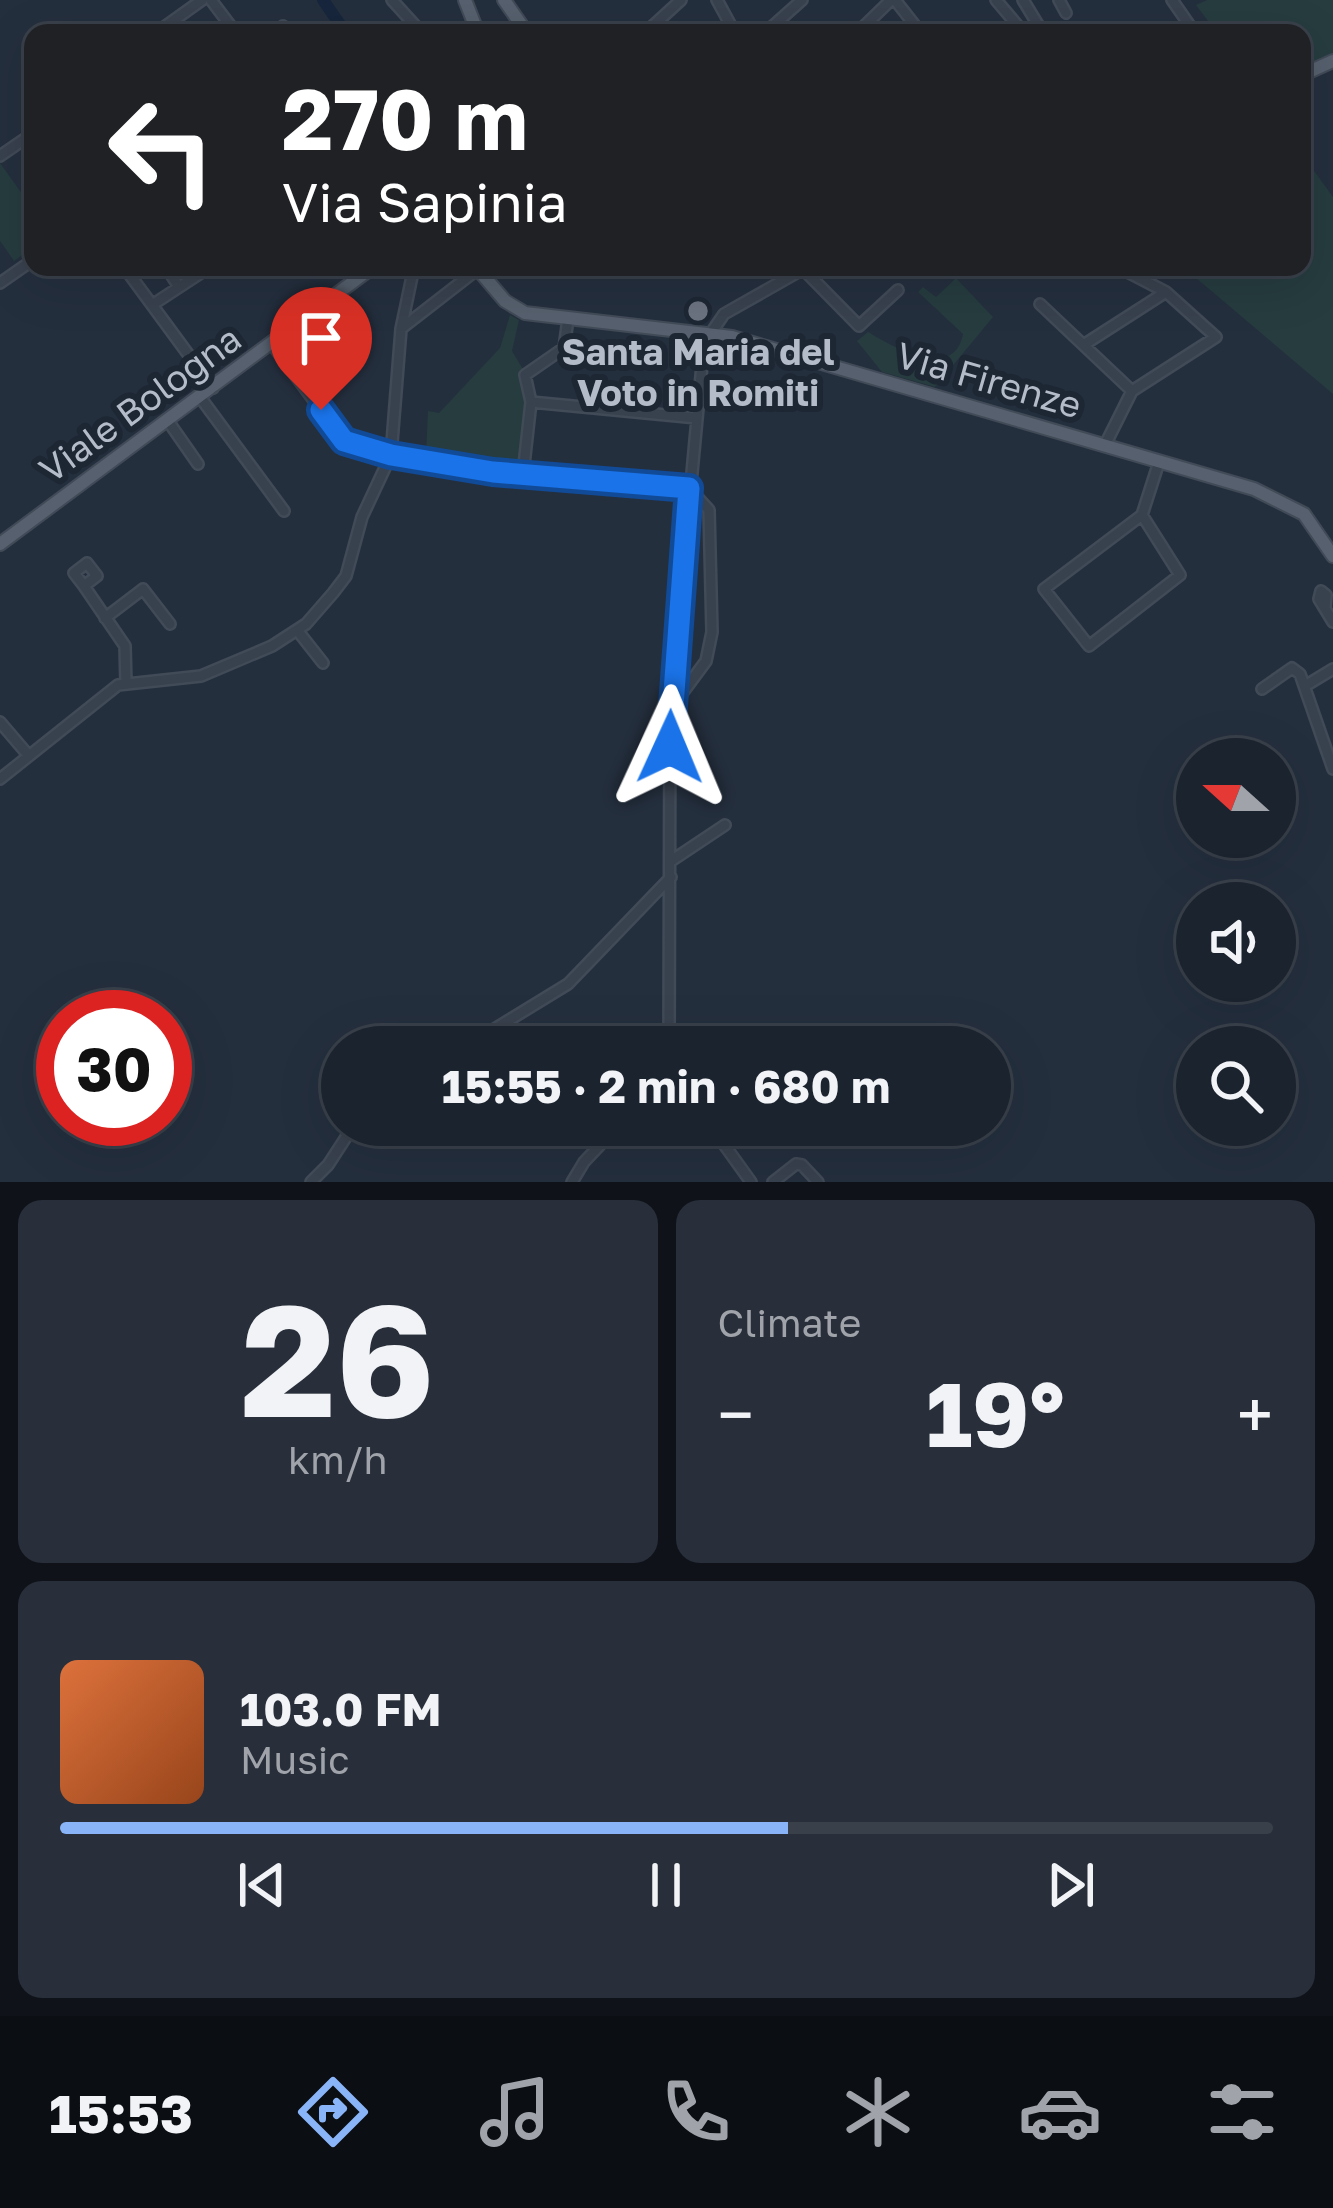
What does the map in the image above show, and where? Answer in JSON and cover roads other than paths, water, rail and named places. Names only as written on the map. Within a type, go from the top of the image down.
[{"type":"main road","name":"Viale Bologna","points":[[0,544],[361,276]]},
{"type":"main road","name":"Via Firenze","points":[[485,276],[515,308],[538,316],[708,333],[1254,489],[1288,504],[1313,524],[1333,556]]},
{"type":"street","points":[[169,24],[202,0]]},
{"type":"street","points":[[211,0],[229,24]]},
{"type":"street","points":[[392,0],[414,24]]},
{"type":"street","points":[[655,24],[681,0]]},
{"type":"street","points":[[779,24],[802,0]]},
{"type":"street","points":[[867,24],[893,0],[913,24]]},
{"type":"street","points":[[996,0],[1016,24]]},
{"type":"street","points":[[1059,0],[1066,14]]},
{"type":"street","points":[[131,276],[212,388]]},
{"type":"street","points":[[172,276],[179,287]]},
{"type":"street","points":[[152,305],[196,276]]},
{"type":"street","points":[[0,779],[118,685],[202,676],[272,646],[297,630],[346,576],[362,517],[391,455],[401,329],[412,276]]},
{"type":"street","points":[[401,329],[467,276]]},
{"type":"street","points":[[669,1026],[670,709],[708,333],[724,314],[791,276]]},
{"type":"street","points":[[812,276],[859,326],[898,290]]},
{"type":"street","points":[[1105,445],[1132,391],[1216,337],[1166,292],[1135,276]]},
{"type":"street","points":[[1085,344],[1166,292]]},
{"type":"street","points":[[1040,304],[1132,391]]},
{"type":"street","points":[[523,474],[531,402],[525,375],[564,348],[568,320]]},
{"type":"street","points":[[272,344],[344,441],[391,455],[523,474],[689,488],[709,510],[712,632],[706,661],[670,709]]},
{"type":"street","points":[[200,397],[284,512]]},
{"type":"street","points":[[531,402],[697,418]]},
{"type":"street","points":[[168,421],[198,464]]},
{"type":"street","points":[[1142,515],[1180,575],[1089,646],[1045,589],[1142,515],[1159,462]]},
{"type":"street","points":[[84,586],[125,646],[126,684]]},
{"type":"street","points":[[105,618],[143,589],[170,624]]},
{"type":"street","points":[[1329,589],[1325,608],[1333,622]]},
{"type":"street","points":[[297,630],[323,663]]},
{"type":"street","points":[[1262,689],[1292,668],[1300,674],[1333,769]]},
{"type":"street","points":[[1305,686],[1333,669]]},
{"type":"street","points":[[202,676],[211,686]]},
{"type":"street","points":[[0,722],[29,756]]},
{"type":"street","points":[[671,861],[725,824]]},
{"type":"street","points":[[499,1026],[568,984],[671,878]]},
{"type":"street","points":[[311,1182],[338,1146]]},
{"type":"street","points":[[572,1182],[599,1146]]},
{"type":"street","points":[[725,1146],[751,1182]]},
{"type":"street","points":[[773,1182],[796,1164],[818,1182]]},
{"type":"waterway","points":[[323,0],[340,24]]},
{"type":"place","name":"Santa Maria del Voto in Romiti","points":[[698,311]]}]
